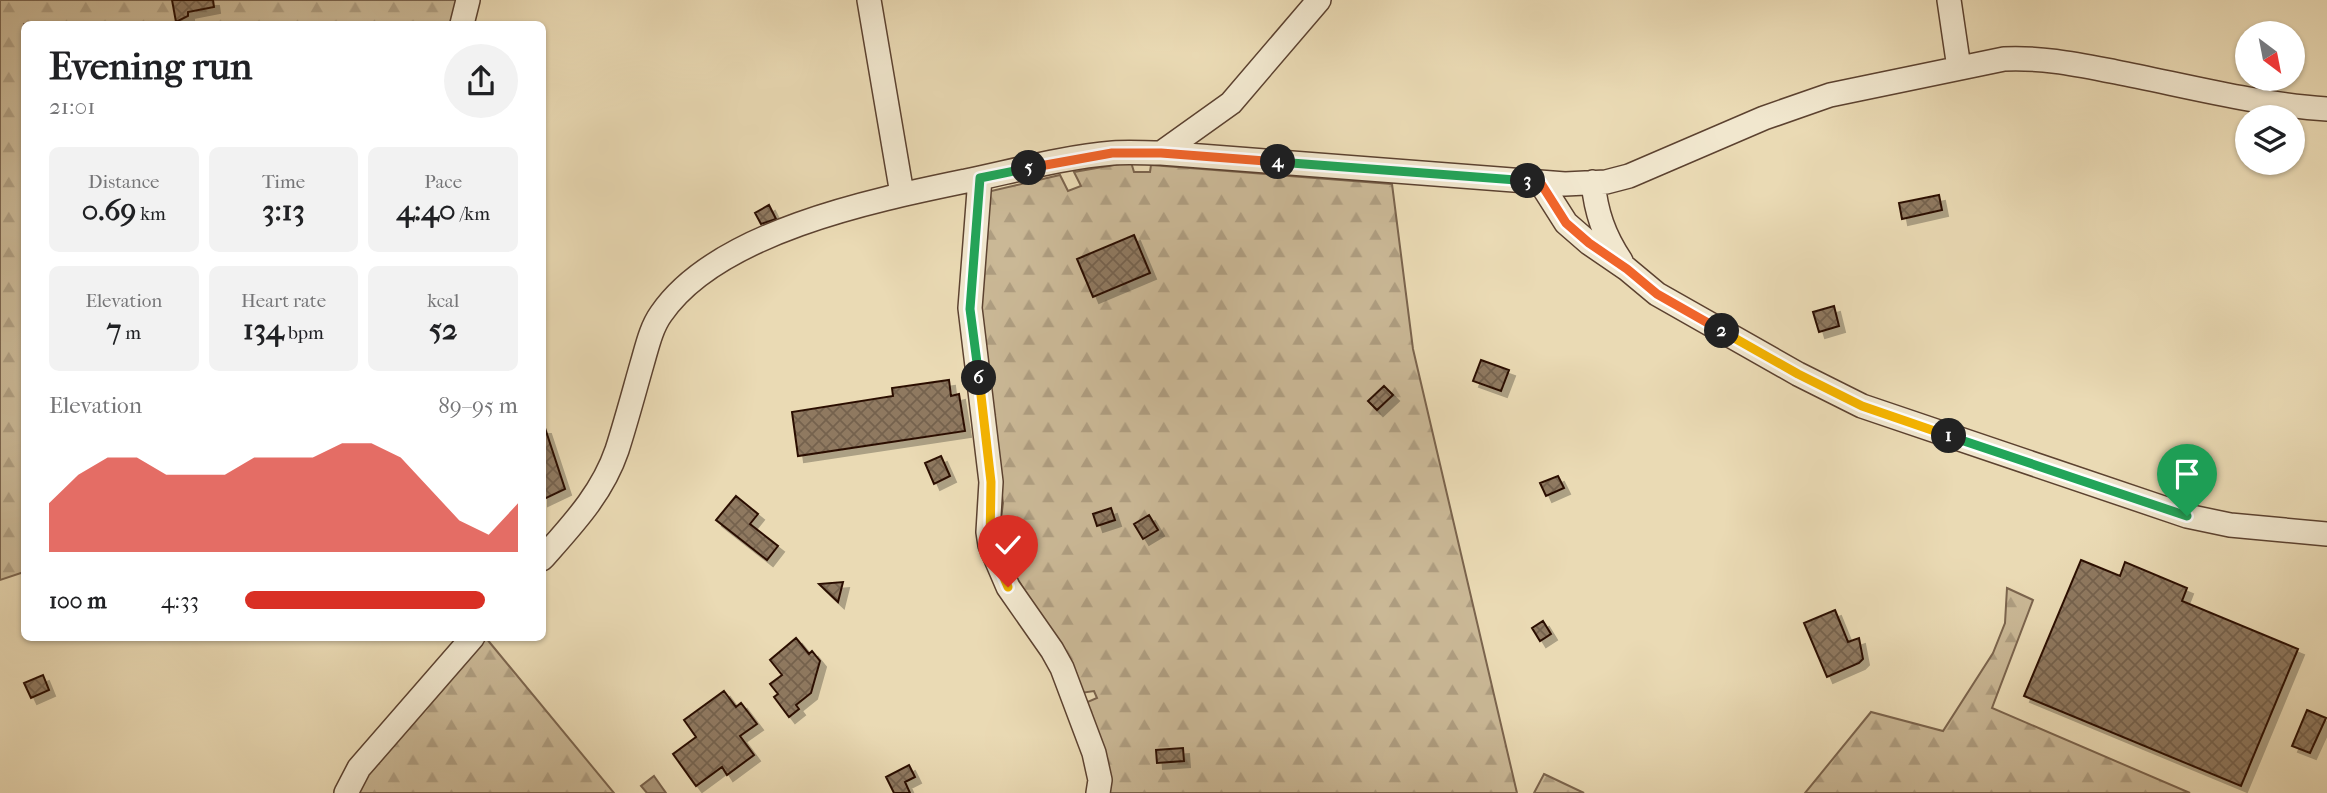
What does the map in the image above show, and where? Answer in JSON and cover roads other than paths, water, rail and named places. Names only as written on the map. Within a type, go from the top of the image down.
[{"type":"street","points":[[463,21],[468,0]]},
{"type":"street","points":[[869,0],[902,194]]},
{"type":"street","points":[[1161,153],[1231,103],[1319,0]]},
{"type":"street","points":[[1950,0],[1959,68]]},
{"type":"street","points":[[546,555],[591,504],[605,478],[616,453],[650,337],[660,315],[678,293],[701,273],[730,256],[791,227],[902,194],[1112,153],[1161,153],[1540,182],[1606,182],[1652,168],[1794,106],[1830,95],[2004,59],[2027,58],[2327,109]]},
{"type":"street","points":[[980,178],[970,309],[991,482],[990,545],[1008,587],[1062,668],[1094,753],[1100,780],[1098,793]]},
{"type":"street","points":[[1540,182],[1566,223],[1657,294],[1798,374],[1862,406],[2187,516],[2230,525],[2327,534]]},
{"type":"street","points":[[1593,182],[1600,222],[1608,241],[1627,269]]},
{"type":"street","points":[[346,793],[359,768],[468,641]]},
{"type":"water","points":[[654,776],[666,793],[647,793],[641,786]]}]
